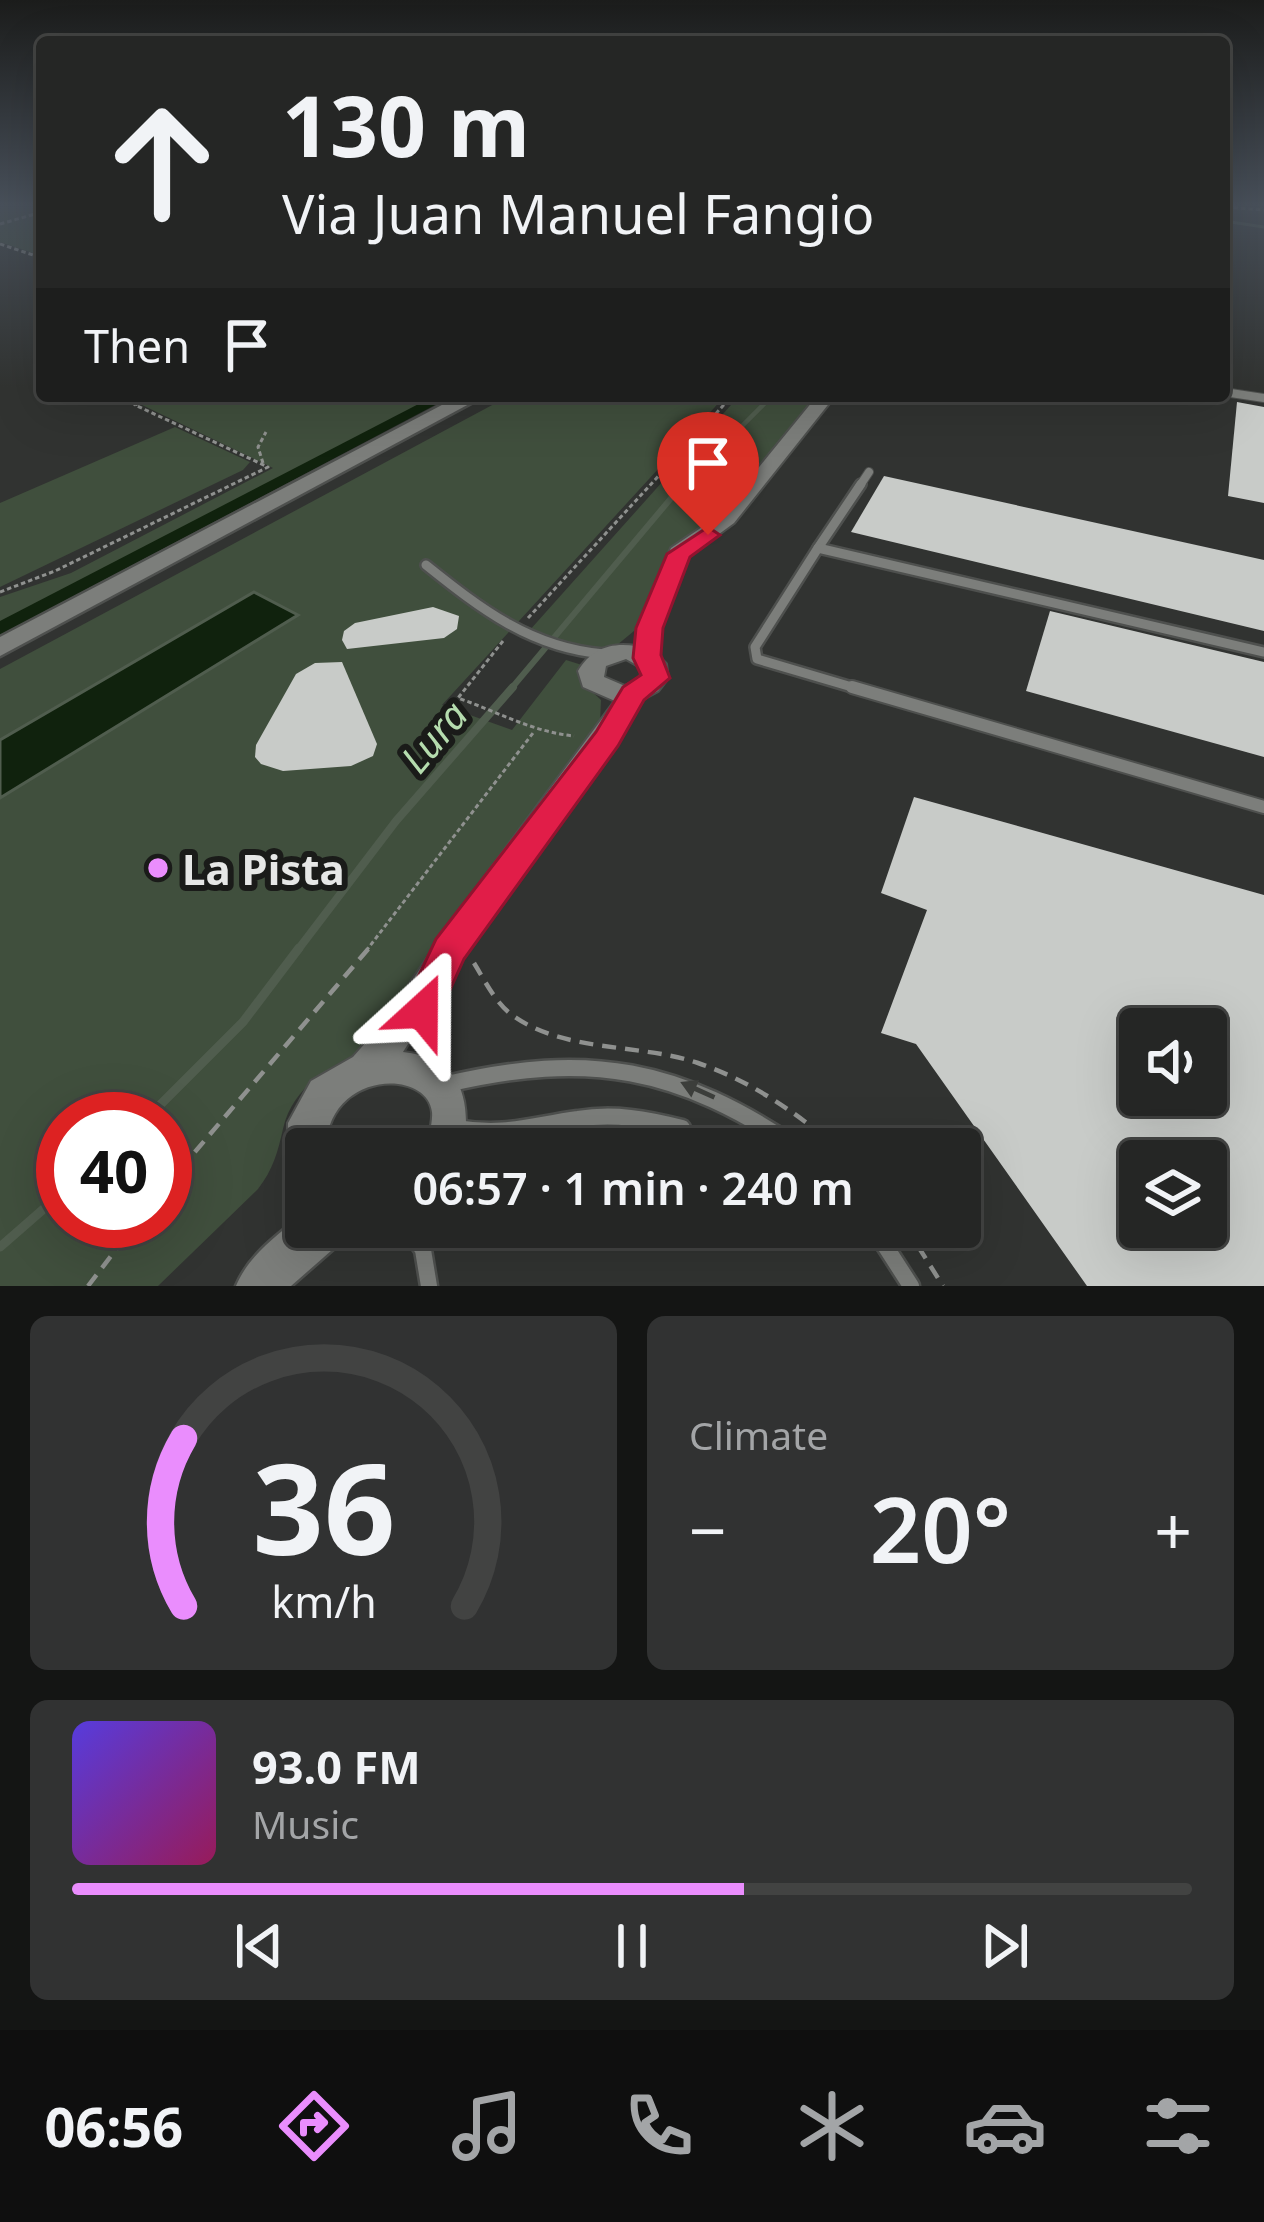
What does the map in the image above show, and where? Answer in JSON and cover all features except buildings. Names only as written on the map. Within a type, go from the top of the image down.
[{"type":"main road","points":[[0,648],[463,402]]},
{"type":"main road","points":[[260,1286],[297,1248]]},
{"type":"street","points":[[647,658],[649,628],[679,554],[727,519],[821,402]]},
{"type":"street","points":[[598,664],[649,628]]},
{"type":"street","points":[[307,1128],[330,1088],[367,1067],[399,1034],[449,950],[633,694],[656,678],[654,664],[647,658],[598,664]]},
{"type":"street","points":[[598,664],[633,694]]},
{"type":"street","points":[[596,747],[607,714],[598,664]]},
{"type":"street","points":[[428,989],[417,1034],[445,1128]]},
{"type":"street","points":[[367,1067],[394,1064],[429,1078]]},
{"type":"lane","points":[[1230,392],[1264,398]]},
{"type":"lane","points":[[869,472],[755,647],[758,659],[1264,807]]},
{"type":"lane","points":[[818,548],[853,552],[1264,652]]},
{"type":"lane","points":[[426,566],[517,634],[598,664]]},
{"type":"lane","points":[[429,1078],[532,1064],[634,1070],[708,1094],[764,1128]]},
{"type":"lane","points":[[533,1128],[582,1118],[639,1117],[682,1128]]},
{"type":"lane","points":[[422,1248],[429,1286]]},
{"type":"lane","points":[[886,1248],[910,1286]]},
{"type":"path","points":[[142,402],[135,405],[268,467]]},
{"type":"path","points":[[596,747],[535,732],[515,718],[461,700],[457,693],[517,634],[727,402]]},
{"type":"path","points":[[266,432],[258,447],[268,467]]},
{"type":"path","points":[[0,594],[268,467]]},
{"type":"path","points":[[192,1155],[412,898],[535,732]]},
{"type":"path","points":[[471,953],[500,1005],[520,1021],[576,1038],[697,1062],[764,1093],[811,1128]]},
{"type":"path","points":[[88,1286],[117,1248]]},
{"type":"path","points":[[919,1248],[943,1286]]},
{"type":"shaded area","points":[[426,402],[0,622],[0,597],[71,573],[273,468],[140,404]]},
{"type":"shaded area","name":"La Pista","points":[[498,402],[720,402],[442,705],[512,730],[566,660],[582,665],[582,682],[601,700],[600,724],[369,1048],[328,1069],[295,1100],[268,1175],[258,1189],[158,1286],[0,1286],[0,669]]},
{"type":"shaded area","points":[[734,402],[814,402],[721,517],[683,542],[640,626],[611,650],[592,653],[529,631]]},
{"type":"shaded area","points":[[175,427],[250,462],[243,470],[0,587],[0,503]]},
{"type":"shaded area","points":[[254,592],[298,615],[0,798],[0,740]]},
{"type":"waterway","points":[[0,629],[434,402]]},
{"type":"waterway","name":"Lura","points":[[681,487],[766,402]]},
{"type":"waterway","name":"Lura","points":[[510,690],[683,484]]},
{"type":"waterway","name":"Lura","points":[[297,951],[396,821],[513,687]]},
{"type":"waterway","name":"Lura","points":[[173,1092],[243,1022],[299,948]]},
{"type":"waterway","name":"Lura","points":[[0,1247],[36,1216]]},
{"type":"place","name":"La Pista","points":[[158,868]]},
{"type":"route","points":[[422,1011],[449,950],[607,739],[633,694],[652,685],[657,670],[647,658],[649,628],[679,554],[708,535]]}]
